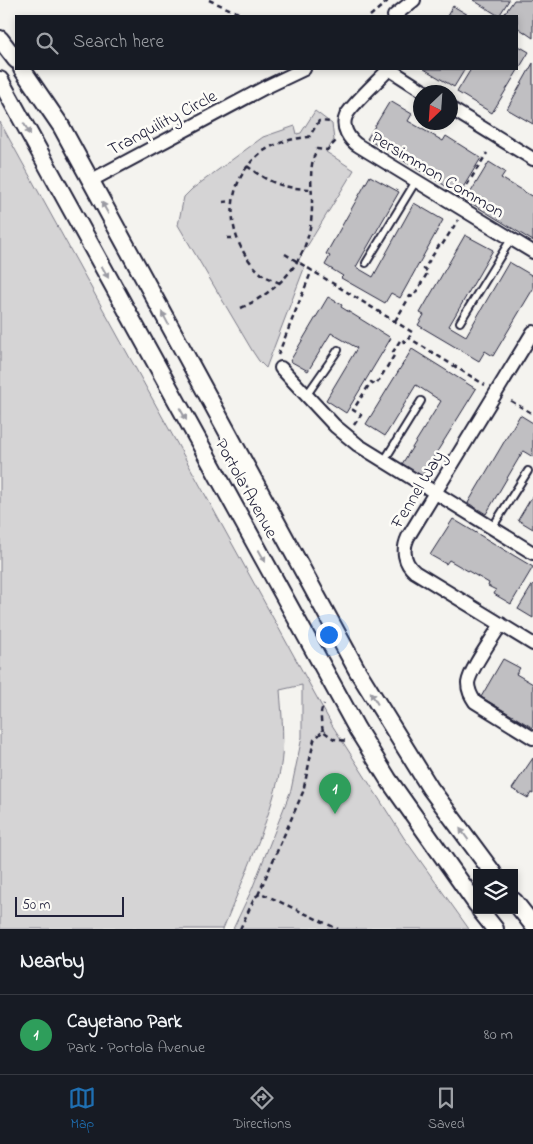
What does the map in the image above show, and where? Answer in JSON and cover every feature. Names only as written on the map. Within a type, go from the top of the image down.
[{"type":"main road","points":[[0,39],[15,59]]},
{"type":"main road","name":"Portola Avenue","points":[[23,70],[61,126],[357,670],[430,788],[490,869]]},
{"type":"main road","name":"Portola Avenue","points":[[0,80],[357,729],[393,787],[473,899]]},
{"type":"main road","points":[[518,906],[533,925]]},
{"type":"main road","points":[[483,914],[495,929]]},
{"type":"street","points":[[395,15],[414,0]]},
{"type":"street","name":"Tranquility Circle","points":[[90,180],[256,92],[302,70]]},
{"type":"street","points":[[345,128],[346,115],[388,70]]},
{"type":"street","points":[[391,70],[414,85]]},
{"type":"street","points":[[458,113],[533,159]]},
{"type":"street","name":"Persimmon Common","points":[[345,128],[349,138],[355,144],[533,252]]},
{"type":"street","name":"Fennel Way","points":[[533,332],[406,541],[404,550],[407,562],[415,572],[533,644]]},
{"type":"street","points":[[279,363],[306,396],[345,436],[533,553]]},
{"type":"street","points":[[501,624],[471,674],[468,685],[469,692],[475,702],[533,738]]},
{"type":"lane","points":[[366,263],[416,181]]},
{"type":"lane","points":[[460,322],[511,239]]},
{"type":"lane","points":[[306,396],[338,350]]},
{"type":"lane","points":[[384,461],[421,401]]},
{"type":"lane","points":[[492,528],[528,471]]},
{"type":"path","points":[[209,0],[243,15]]},
{"type":"path","points":[[371,15],[389,0]]},
{"type":"path","points":[[241,308],[259,300],[288,277],[298,261],[310,228],[311,164],[317,149],[327,150],[345,128],[319,121],[309,137],[281,143],[263,151],[247,166],[237,184],[232,217],[236,238],[250,262],[264,276],[280,283]]},
{"type":"path","points":[[395,321],[410,296],[413,298],[428,272],[424,269],[440,244],[442,245],[487,153]]},
{"type":"path","points":[[247,166],[259,176],[276,185],[296,189],[312,189]]},
{"type":"path","points":[[223,202],[233,201]]},
{"type":"path","points":[[227,238],[236,238]]},
{"type":"path","points":[[285,254],[412,332],[405,342],[401,340],[393,352],[395,354],[376,385],[371,382],[353,410],[361,414],[353,428],[345,436]]},
{"type":"path","points":[[279,363],[312,270]]},
{"type":"path","points":[[409,338],[488,386]]},
{"type":"path","points":[[510,401],[533,414]]},
{"type":"path","points":[[324,704],[320,711],[323,730],[334,739],[346,741]]},
{"type":"path","points":[[240,929],[258,895],[303,792],[314,740],[323,730]]},
{"type":"path","points":[[258,895],[261,893],[338,929]]},
{"type":"shaded area","points":[[315,111],[332,124],[334,140],[326,152],[354,170],[298,261],[305,266],[266,368],[253,352],[178,225],[184,197],[192,189],[263,137],[295,126],[297,134],[301,133]]},
{"type":"shaded area","points":[[0,122],[332,725],[404,838],[469,929],[233,929],[252,889],[291,790],[302,737],[302,685],[280,690],[283,741],[280,771],[262,831],[223,929],[0,929]]},
{"type":"building","points":[[473,0],[509,0],[500,15]]},
{"type":"building","points":[[514,0],[533,0],[533,38],[518,28],[518,15],[504,15]]},
{"type":"building","points":[[453,6],[468,15],[448,15]]},
{"type":"building","points":[[518,46],[529,52],[492,113],[458,93],[458,90],[470,70],[518,70]]},
{"type":"building","points":[[533,63],[533,124],[507,109]]},
{"type":"building","points":[[426,70],[464,70],[455,85],[451,85]]},
{"type":"building","points":[[390,101],[412,114],[408,121],[413,124],[413,130],[424,130],[443,141],[446,136],[481,158],[459,194],[367,139]]},
{"type":"building","points":[[489,162],[505,172],[501,178],[533,197],[533,241],[466,200]]},
{"type":"building","points":[[370,176],[399,192],[356,267],[373,277],[414,203],[443,220],[400,298],[391,293],[385,303],[341,278],[343,276],[325,265],[330,256],[326,254]]},
{"type":"building","points":[[465,235],[493,250],[449,326],[466,336],[509,262],[533,276],[533,289],[493,356],[485,351],[479,361],[418,325],[424,315],[420,313]]},
{"type":"building","points":[[328,297],[391,338],[346,413],[326,400],[357,348],[331,333],[308,371],[290,361]]},
{"type":"building","points":[[412,349],[476,389],[422,476],[402,464],[441,401],[416,385],[385,436],[366,424]]},
{"type":"building","points":[[520,415],[533,423],[533,457],[523,451],[486,514],[468,503]]},
{"type":"building","points":[[533,495],[533,529],[518,520]]},
{"type":"building","points":[[453,519],[533,567],[511,604],[494,594],[496,590],[488,586],[489,583],[449,560],[446,564],[430,555]]},
{"type":"building","points":[[533,584],[533,618],[518,609]]},
{"type":"building","points":[[503,659],[520,668],[516,674],[533,684],[533,728],[481,697]]},
{"type":"building","points":[[533,758],[533,794],[531,793],[528,798],[512,789]]},
{"type":"place","name":"Cayetano Park","points":[[335,814]]}]
